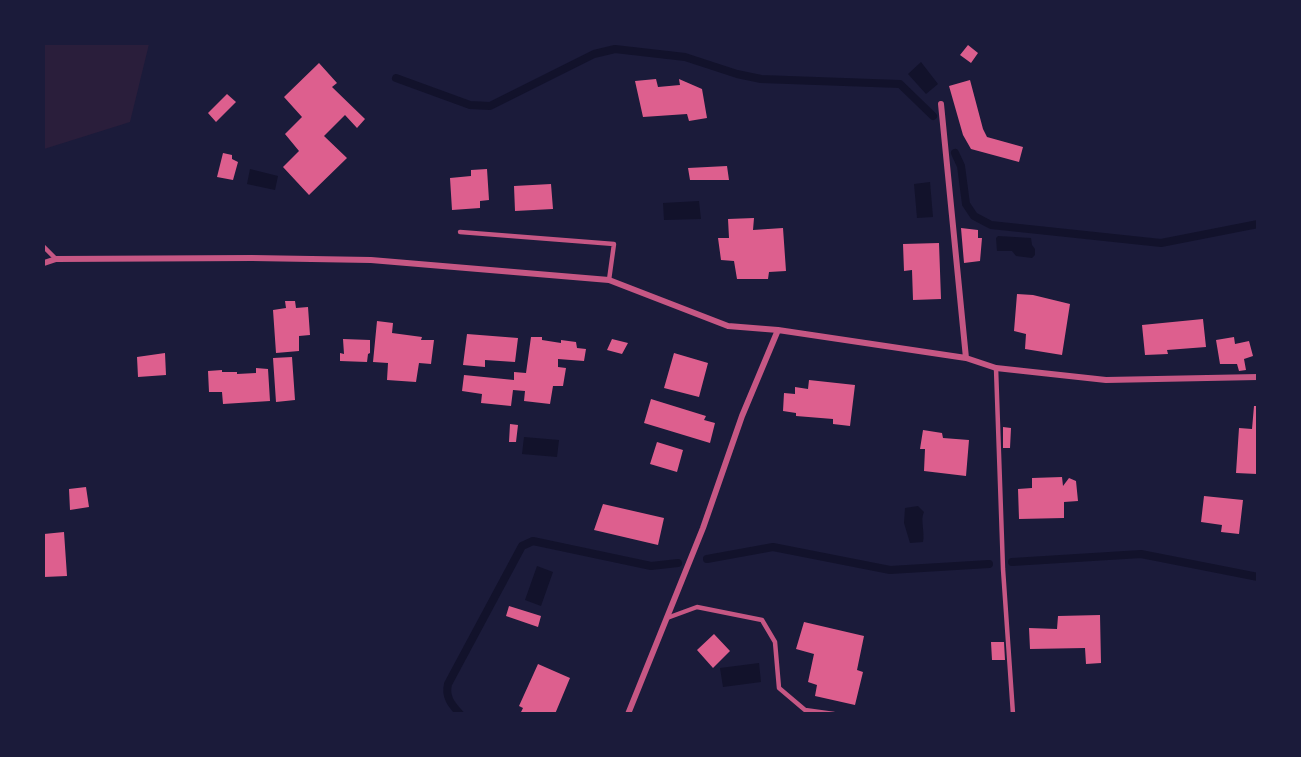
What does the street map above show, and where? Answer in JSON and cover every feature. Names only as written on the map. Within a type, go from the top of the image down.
[{"type":"street","points":[[941,104],[966,358]]},
{"type":"street","points":[[44,263],[56,259],[371,260],[609,280],[728,326],[778,330],[966,358],[996,368],[1106,380],[1257,377]]},
{"type":"street","points":[[628,714],[704,528],[742,416],[778,330]]},
{"type":"lane","points":[[460,232],[614,244],[609,280]]},
{"type":"lane","points":[[44,247],[56,259]]},
{"type":"lane","points":[[996,368],[1003,569],[1013,714]]},
{"type":"lane","points":[[667,618],[697,607],[762,620],[775,642],[779,688],[805,710],[834,714]]},
{"type":"shaded area","points":[[44,44],[149,44],[130,122],[44,149]]},
{"type":"shaded area","points":[[921,62],[938,84],[926,94],[908,74]]},
{"type":"shaded area","points":[[250,169],[278,176],[275,190],[247,184]]},
{"type":"shaded area","points":[[930,182],[933,217],[917,218],[914,184]]},
{"type":"shaded area","points":[[699,201],[701,219],[664,220],[663,203]]},
{"type":"shaded area","points":[[998,236],[1031,238],[1035,255],[1032,258],[1016,256],[1012,251],[997,251],[996,238]]},
{"type":"shaded area","points":[[524,437],[559,440],[557,457],[522,454]]},
{"type":"shaded area","points":[[918,506],[924,512],[923,542],[910,543],[904,523],[905,508]]},
{"type":"shaded area","points":[[537,566],[553,572],[541,606],[525,600]]},
{"type":"shaded area","points":[[759,663],[761,682],[723,687],[720,668]]},
{"type":"building","points":[[968,45],[978,53],[971,63],[960,55]]},
{"type":"building","points":[[319,63],[337,83],[332,87],[365,119],[357,128],[345,115],[324,136],[347,158],[309,195],[283,167],[299,151],[285,134],[302,117],[284,97]]},
{"type":"building","points":[[656,79],[658,87],[680,85],[679,79],[702,89],[707,118],[689,121],[687,114],[643,117],[635,81]]},
{"type":"building","points":[[970,80],[987,137],[1023,147],[1019,162],[971,149],[963,135],[949,86]]},
{"type":"building","points":[[227,94],[236,102],[216,122],[208,113]]},
{"type":"building","points":[[223,153],[232,155],[232,159],[238,162],[233,180],[217,177]]},
{"type":"building","points":[[727,166],[729,180],[690,180],[688,168]]},
{"type":"building","points":[[487,169],[489,200],[480,201],[480,208],[452,210],[450,178],[471,176],[471,170]]},
{"type":"building","points":[[551,184],[553,209],[515,211],[514,186]]},
{"type":"building","points":[[754,218],[753,230],[783,228],[786,271],[769,272],[768,279],[737,279],[734,261],[721,260],[718,238],[729,238],[728,219]]},
{"type":"building","points":[[961,228],[978,230],[978,238],[982,238],[980,261],[964,263]]},
{"type":"building","points":[[939,243],[941,299],[913,300],[912,270],[904,271],[903,244]]},
{"type":"building","points":[[1017,294],[1033,295],[1070,304],[1062,355],[1025,349],[1026,334],[1014,331]]},
{"type":"building","points":[[285,301],[295,301],[296,308],[308,307],[310,335],[299,336],[299,351],[276,353],[273,310],[286,308]]},
{"type":"building","points":[[1203,319],[1206,347],[1167,350],[1168,354],[1145,355],[1142,325]]},
{"type":"building","points":[[377,321],[393,323],[392,333],[422,337],[421,340],[434,340],[431,364],[419,363],[416,382],[387,380],[388,363],[373,362]]},
{"type":"building","points":[[467,334],[518,338],[515,362],[485,360],[485,367],[463,365]]},
{"type":"building","points":[[531,337],[542,337],[542,340],[561,343],[561,340],[576,342],[577,348],[586,349],[584,361],[558,359],[558,367],[566,368],[563,386],[553,386],[550,404],[524,401],[525,391],[513,390],[511,406],[481,403],[482,394],[462,391],[464,375],[514,380],[514,372],[526,373]]},
{"type":"building","points":[[1234,337],[1235,344],[1249,341],[1253,356],[1244,359],[1246,370],[1239,371],[1237,364],[1220,364],[1216,340]]},
{"type":"building","points":[[343,339],[370,340],[367,362],[340,361],[340,353],[344,354]]},
{"type":"building","points":[[612,339],[628,343],[622,354],[607,350]]},
{"type":"building","points":[[165,353],[166,375],[138,377],[137,357]]},
{"type":"building","points":[[674,353],[708,363],[699,397],[664,388]]},
{"type":"building","points":[[292,357],[295,400],[276,402],[273,358]]},
{"type":"building","points":[[256,368],[268,369],[270,401],[223,404],[222,392],[209,392],[208,371],[256,373]]},
{"type":"building","points":[[809,380],[855,385],[850,426],[833,424],[833,419],[796,416],[796,413],[783,411],[784,393],[795,394],[795,387],[808,389]]},
{"type":"building","points":[[651,399],[706,416],[704,420],[715,423],[710,443],[644,423]]},
{"type":"building","points":[[1254,406],[1257,406],[1257,474],[1236,473],[1239,428],[1252,429]]},
{"type":"building","points":[[510,424],[518,425],[516,442],[509,442]]},
{"type":"building","points":[[1003,427],[1011,428],[1010,448],[1003,448]]},
{"type":"building","points":[[923,430],[942,433],[943,438],[969,440],[966,476],[924,471],[925,449],[920,449]]},
{"type":"building","points":[[657,442],[683,450],[677,472],[650,464]]},
{"type":"building","points":[[1062,477],[1063,486],[1069,478],[1076,481],[1078,501],[1064,502],[1064,518],[1019,519],[1018,489],[1032,488],[1032,478]]},
{"type":"building","points":[[86,487],[89,507],[70,510],[69,489]]},
{"type":"building","points":[[1204,496],[1243,500],[1239,534],[1221,532],[1222,525],[1201,522]]},
{"type":"building","points":[[603,504],[664,518],[658,545],[594,530]]},
{"type":"building","points":[[64,532],[67,576],[44,577],[44,534]]},
{"type":"building","points":[[509,606],[541,616],[538,627],[506,616]]},
{"type":"building","points":[[1100,615],[1101,663],[1086,664],[1085,648],[1030,649],[1029,628],[1057,629],[1058,616]]},
{"type":"building","points":[[804,622],[864,636],[857,670],[863,672],[855,705],[815,696],[817,685],[808,682],[814,654],[796,649]]},
{"type":"building","points":[[714,634],[730,651],[713,668],[697,650]]},
{"type":"building","points":[[991,642],[1004,642],[1005,660],[992,660]]},
{"type":"building","points":[[538,664],[570,678],[555,714],[520,714],[523,708],[519,706]]},
{"type":"waterway","points":[[396,78],[470,105],[490,106],[594,54],[615,49],[685,57],[737,74],[761,79],[900,84],[933,116]]},
{"type":"waterway","points":[[955,153],[961,166],[966,204],[974,216],[991,225],[1161,243],[1258,224]]},
{"type":"waterway","points":[[460,714],[447,693],[448,684],[522,546],[533,541],[651,566],[678,563]]},
{"type":"waterway","points":[[707,559],[773,547],[890,570],[989,564]]},
{"type":"waterway","points":[[1012,562],[1141,554],[1258,577]]}]
